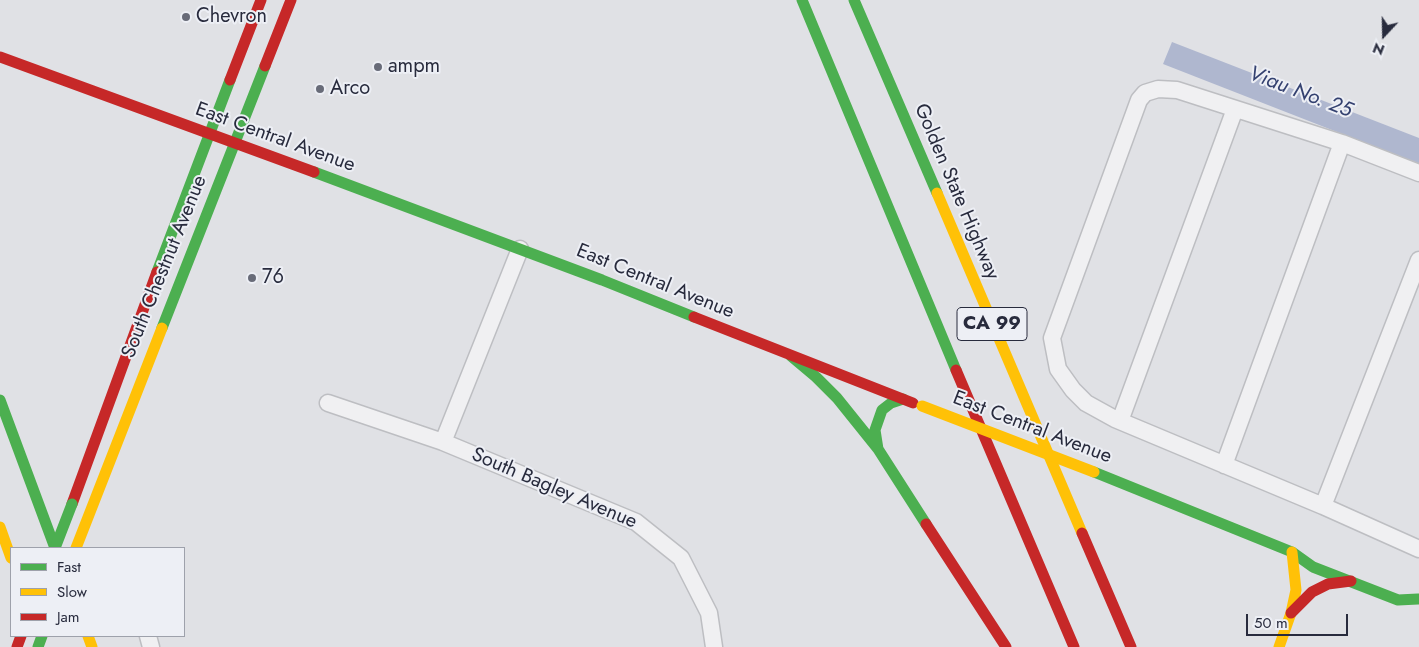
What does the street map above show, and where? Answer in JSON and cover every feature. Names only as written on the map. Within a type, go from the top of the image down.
[{"type":"main road","name":"South Chestnut Avenue","points":[[55,547],[150,290],[261,0]]},
{"type":"main road","name":"South Chestnut Avenue","points":[[76,547],[291,0]]},
{"type":"main road","name":"CA 99","points":[[802,0],[1074,647]]},
{"type":"main road","name":"Golden State Highway","points":[[854,0],[1131,647]]},
{"type":"main road","name":"East Central Avenue","points":[[0,57],[602,280],[791,356],[1094,472],[1292,552],[1313,567],[1398,600],[1419,598]]},
{"type":"main road","points":[[791,356],[816,376],[837,398],[878,449],[1006,647]]},
{"type":"main road","points":[[878,449],[875,430],[882,410],[891,403],[903,399]]},
{"type":"main road","points":[[0,400],[55,547]]},
{"type":"main road","points":[[0,527],[10,555]]},
{"type":"main road","name":"East Central Avenue","points":[[1292,552],[1314,555]]},
{"type":"main road","points":[[1279,647],[1291,613],[1296,590],[1292,552]]},
{"type":"main road","points":[[1291,613],[1312,592],[1328,584],[1351,582]]},
{"type":"main road","name":"East Central Avenue","points":[[1402,587],[1419,598]]},
{"type":"street","points":[[1419,173],[1342,143],[1178,90],[1158,89],[1145,93],[1139,100],[1052,338],[1058,368],[1073,390],[1086,403],[1120,421],[1323,506],[1419,549]]},
{"type":"street","points":[[1120,421],[1236,109]]},
{"type":"street","points":[[1224,465],[1342,143]]},
{"type":"street","points":[[443,442],[520,249]]},
{"type":"street","points":[[1323,506],[1419,260]]},
{"type":"street","name":"South Bagley Avenue","points":[[328,403],[443,442],[636,522],[681,558],[709,613],[714,647]]},
{"type":"water","name":"Viau No. 25","points":[[1172,42],[1419,138],[1419,164],[1163,64]]},
{"type":"traffic: fast","points":[[802,0],[956,370]]},
{"type":"traffic: fast","points":[[854,0],[937,193]]},
{"type":"traffic: fast","points":[[162,328],[265,66]]},
{"type":"traffic: fast","points":[[157,272],[230,80]]},
{"type":"traffic: fast","points":[[314,172],[602,280],[694,317]]},
{"type":"traffic: fast","points":[[791,356],[837,398],[878,449],[926,524]]},
{"type":"traffic: fast","points":[[878,449],[875,430],[882,410],[891,403],[903,399]]},
{"type":"traffic: fast","points":[[0,400],[55,547]]},
{"type":"traffic: fast","points":[[1094,472],[1292,552],[1313,567],[1398,600],[1418,599]]},
{"type":"traffic: fast","points":[[55,547],[72,504]]},
{"type":"traffic: fast","points":[[38,647],[42,637]]},
{"type":"traffic: slow","points":[[937,193],[1082,533]]},
{"type":"traffic: slow","points":[[76,547],[162,328]]},
{"type":"traffic: slow","points":[[922,406],[1094,472]]},
{"type":"traffic: slow","points":[[0,527],[10,555]]},
{"type":"traffic: slow","points":[[1279,647],[1291,613],[1296,590],[1292,552]]},
{"type":"traffic: slow","points":[[88,637],[92,647]]},
{"type":"traffic: jam","points":[[230,80],[261,0]]},
{"type":"traffic: jam","points":[[265,66],[291,0]]},
{"type":"traffic: jam","points":[[0,57],[314,172]]},
{"type":"traffic: jam","points":[[72,504],[157,272]]},
{"type":"traffic: jam","points":[[694,317],[913,403]]},
{"type":"traffic: jam","points":[[956,370],[1074,647]]},
{"type":"traffic: jam","points":[[926,524],[1006,647]]},
{"type":"traffic: jam","points":[[1082,533],[1131,647]]},
{"type":"traffic: jam","points":[[1291,613],[1312,592],[1328,584],[1351,581]]},
{"type":"traffic: jam","points":[[17,647],[21,637]]},
{"type":"place","name":"Chevron","points":[[186,17]]},
{"type":"place","name":"ampm","points":[[378,67]]},
{"type":"place","name":"Arco","points":[[320,89]]},
{"type":"place","name":"76","points":[[252,278]]}]
